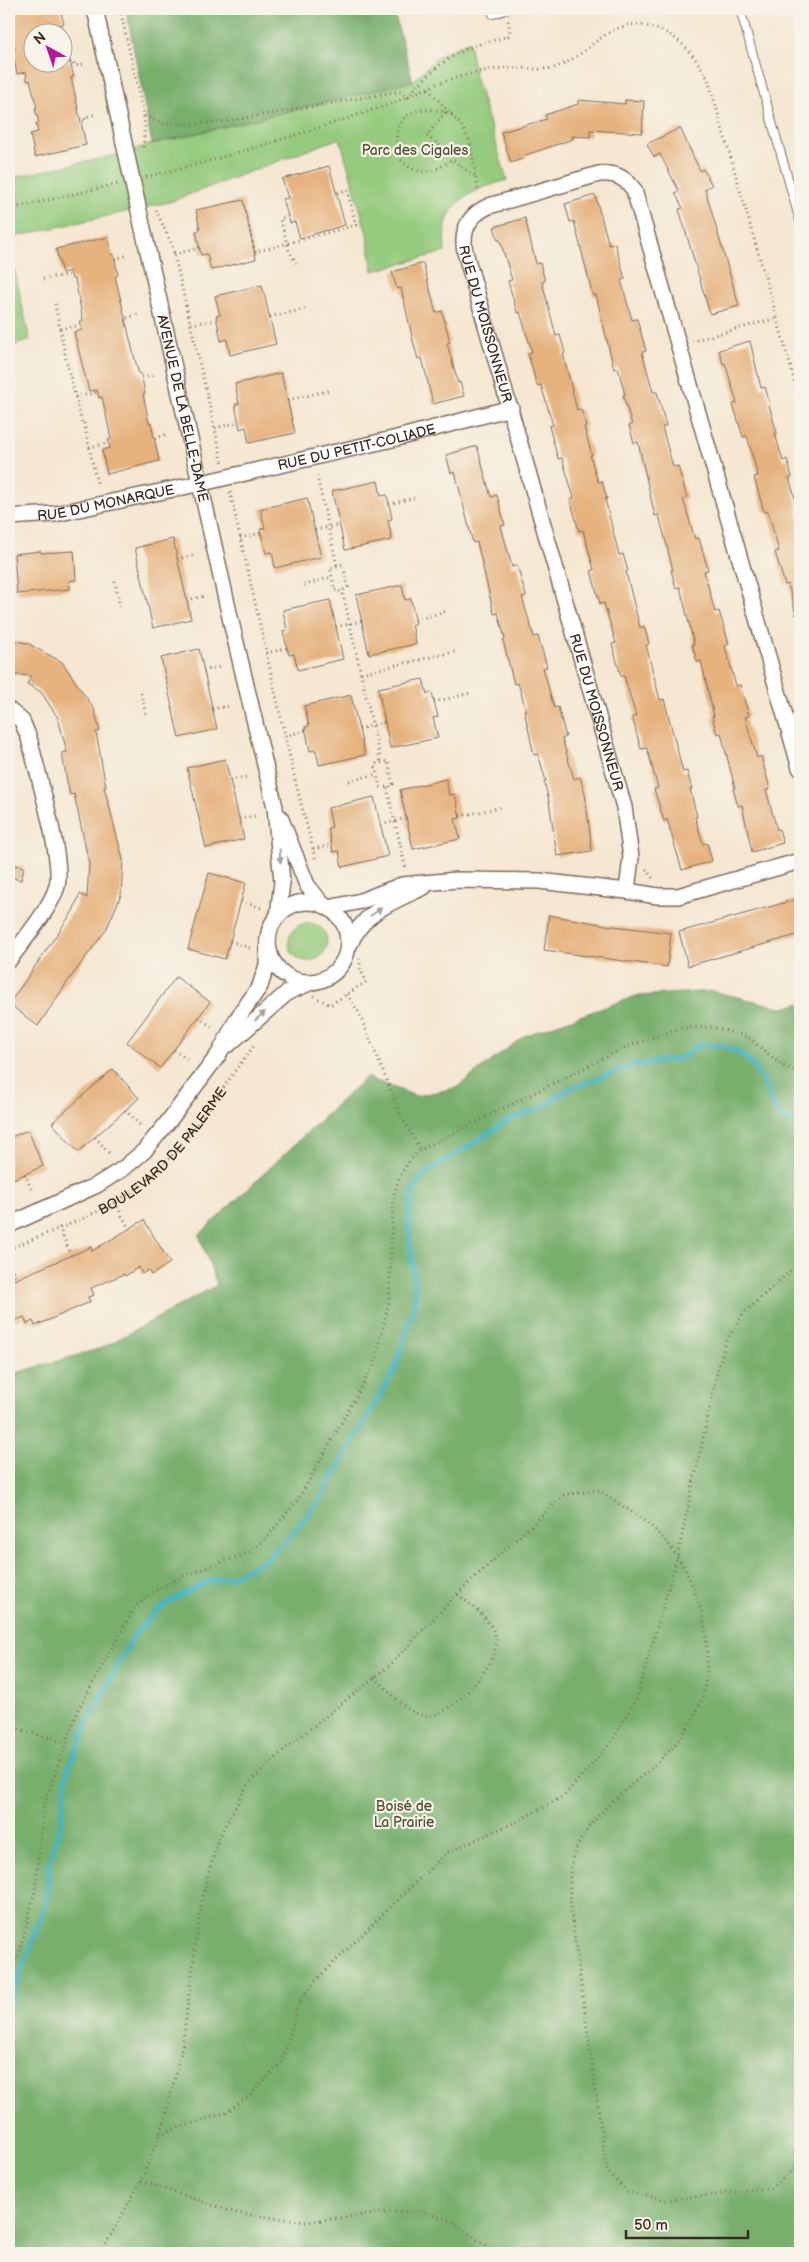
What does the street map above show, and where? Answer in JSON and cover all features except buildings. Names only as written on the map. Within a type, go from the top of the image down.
[{"type":"street","name":"AVENUE DE LA BELLE-DAME","points":[[95,9],[139,211],[202,483],[230,618],[275,807],[282,882],[278,916]]},
{"type":"street","name":"RUE DU MOISSONNEUR","points":[[627,891],[631,857],[624,807],[465,252],[464,233],[467,224],[477,211],[600,174],[622,177],[628,182],[637,197],[800,768]]},
{"type":"street","name":"RUE DU PETIT-COLIADE","points":[[202,483],[397,438],[510,408]]},
{"type":"street","name":"RUE DU MONARQUE","points":[[9,517],[55,514],[202,483]]},
{"type":"street","points":[[9,710],[22,722],[29,738],[56,854],[59,878],[49,903],[9,960]]},
{"type":"street","name":"AVENUE DE LA BELLE-DAME","points":[[275,807],[307,885],[326,906]]},
{"type":"street","points":[[435,882],[395,900],[370,916],[355,932],[342,964],[332,975],[317,982],[296,981],[284,974],[275,965],[269,952],[268,939],[271,927],[278,916],[287,908],[299,903],[311,902],[326,906],[361,901],[395,887],[435,882],[476,879],[540,880],[658,896],[678,896],[800,861]]},
{"type":"street","points":[[326,906],[338,916],[345,926],[348,950]]},
{"type":"street","name":"BOULEVARD DE PALERME","points":[[9,1224],[97,1185],[137,1158],[168,1122],[219,1054],[237,1019],[262,981],[267,965],[268,939]]},
{"type":"street","name":"BOULEVARD DE PALERME","points":[[219,1054],[282,997],[295,988],[309,983]]},
{"type":"lane","points":[[492,9],[493,14],[508,9]]},
{"type":"lane","points":[[740,9],[800,222]]},
{"type":"path","points":[[120,9],[144,116],[143,150]]},
{"type":"path","points":[[408,97],[434,68],[452,57],[472,47],[508,36],[510,32],[508,18]]},
{"type":"path","points":[[141,178],[297,134],[408,97],[446,81],[475,73],[508,68],[532,70],[554,68],[585,52],[604,37],[622,27],[638,25],[660,29],[676,38],[694,55],[708,79],[800,401]]},
{"type":"path","points":[[72,62],[74,66],[85,64]]},
{"type":"path","points":[[428,89],[461,125],[470,141],[478,191]]},
{"type":"path","points":[[144,116],[165,124],[223,122],[400,91],[408,97]]},
{"type":"path","points":[[452,114],[421,109],[404,118],[398,127],[396,148],[399,158],[406,166],[424,172],[433,171],[452,159]]},
{"type":"path","points":[[445,112],[427,136],[450,154],[452,159],[475,178]]},
{"type":"path","points":[[82,121],[86,121],[86,117],[96,114]]},
{"type":"path","points":[[454,167],[458,164]]},
{"type":"path","points":[[9,209],[122,183]]},
{"type":"path","points":[[249,227],[254,252],[356,225],[347,190],[336,193]]},
{"type":"path","name":"AVENUE DE LA BELLE-DAME","points":[[154,207],[169,234],[223,464]]},
{"type":"path","points":[[288,216],[280,219],[287,243],[296,262]]},
{"type":"path","points":[[174,254],[200,248]]},
{"type":"path","points":[[115,259],[128,255]]},
{"type":"path","points":[[43,279],[71,274]]},
{"type":"path","points":[[55,304],[59,329],[97,484]]},
{"type":"path","points":[[270,317],[308,308]]},
{"type":"path","points":[[127,318],[141,313]]},
{"type":"path","points":[[697,340],[777,318]]},
{"type":"path","points":[[191,324],[216,320]]},
{"type":"path","points":[[59,329],[81,325]]},
{"type":"path","points":[[142,378],[155,375]]},
{"type":"path","points":[[288,400],[331,390]]},
{"type":"path","points":[[75,397],[98,392]]},
{"type":"path","points":[[215,428],[239,422]]},
{"type":"path","points":[[155,438],[168,434]]},
{"type":"path","points":[[89,447],[109,443]]},
{"type":"path","points":[[317,476],[337,566]]},
{"type":"path","name":"AVENUE DE LA BELLE-DAME","points":[[230,492],[317,868]]},
{"type":"path","points":[[389,504],[414,498]]},
{"type":"path","points":[[315,530],[340,525]]},
{"type":"path","points":[[240,538],[261,533]]},
{"type":"path","points":[[177,559],[196,555]]},
{"type":"path","points":[[343,564],[348,587],[340,592],[336,590],[332,578],[330,568],[343,564]]},
{"type":"path","points":[[304,585],[332,578]]},
{"type":"path","points":[[115,581],[120,608]]},
{"type":"path","points":[[344,594],[382,763]]},
{"type":"path","points":[[187,600],[205,596]]},
{"type":"path","points":[[415,620],[447,611]]},
{"type":"path","points":[[336,627],[362,621]]},
{"type":"path","points":[[266,653],[287,648]]},
{"type":"path","points":[[362,673],[458,651]]},
{"type":"path","points":[[203,670],[221,666]]},
{"type":"path","points":[[141,693],[146,715]]},
{"type":"path","points":[[434,702],[470,693]]},
{"type":"path","points":[[212,709],[230,706]]},
{"type":"path","points":[[359,729],[385,722]]},
{"type":"path","points":[[285,736],[306,730]]},
{"type":"path","points":[[388,761],[393,784],[387,788],[380,787],[377,774],[375,764],[388,761]]},
{"type":"path","points":[[349,781],[377,774]]},
{"type":"path","points":[[230,780],[247,777]]},
{"type":"path","points":[[387,788],[405,866]]},
{"type":"path","points":[[460,816],[502,807]]},
{"type":"path","points":[[239,819],[255,816]]},
{"type":"path","points":[[381,825],[406,818]]},
{"type":"path","points":[[313,849],[332,846]]},
{"type":"path","points":[[644,864],[649,875],[660,883]]},
{"type":"path","points":[[241,901],[264,909]]},
{"type":"path","points":[[230,941],[254,949]]},
{"type":"path","points":[[333,1003],[362,985]]},
{"type":"path","points":[[347,994],[359,1012],[402,1118],[420,1150]]},
{"type":"path","points":[[199,1017],[212,1026]]},
{"type":"path","points":[[9,1974],[19,1954],[35,1890],[44,1804],[78,1710],[134,1610],[151,1593],[181,1577],[250,1552],[267,1537],[300,1498],[375,1363],[390,1302],[393,1200],[399,1177],[410,1160],[420,1150],[626,1047],[681,1028],[713,1027],[748,1037],[781,1065],[800,1074]]},
{"type":"path","name":"BOULEVARD DE PALERME","points":[[9,1249],[115,1202],[148,1179],[184,1141],[260,1037]]},
{"type":"path","points":[[174,1050],[188,1060]]},
{"type":"path","points":[[125,1110],[140,1125]]},
{"type":"path","points":[[95,1137],[108,1153]]},
{"type":"path","points":[[142,1172],[148,1179]]},
{"type":"path","points":[[25,1174],[32,1191]]},
{"type":"path","points":[[115,1202],[129,1228]]},
{"type":"path","points":[[59,1227],[71,1255]]},
{"type":"path","points":[[9,1261],[17,1279]]},
{"type":"path","points":[[159,2134],[226,2113],[248,2096],[282,2062],[299,2002],[315,1981],[448,1852],[516,1822],[564,1796],[613,1740],[637,1697],[677,1558],[718,1369],[726,1341],[744,1313],[800,1262]]},
{"type":"path","points":[[101,2253],[141,2181],[159,2134],[182,2046],[202,1898],[218,1839],[248,1784],[286,1748],[390,1665],[457,1594],[564,1495],[599,1490],[658,1533],[677,1558],[695,1590],[703,1618],[706,1659],[703,1696],[688,1726],[671,1750],[612,1803],[587,1830],[574,1855],[570,1874],[571,1913],[607,2171],[627,2192],[666,2200],[771,2188],[800,2165]]},
{"type":"path","points":[[375,1677],[409,1710],[425,1716],[446,1711],[464,1696],[495,1656],[496,1639],[488,1622],[457,1594]]},
{"type":"path","points":[[9,1726],[66,1744]]},
{"type":"path","points":[[141,2181],[236,2213],[307,2222],[390,2212],[422,2211],[453,2222],[489,2248],[491,2253]]},
{"type":"green space","points":[[126,9],[393,9],[413,81],[152,144]]},
{"type":"green space","name":"Parc des Cigales","points":[[469,41],[475,76],[507,180],[479,189],[459,202],[447,222],[445,252],[373,271],[367,234],[340,138],[169,202],[9,238],[9,178],[112,156],[152,144],[413,81],[437,57]]},
{"type":"green space","points":[[9,244],[30,341],[9,346]]},
{"type":"green space","points":[[308,923],[322,928],[327,942],[322,956],[308,961],[294,956],[289,942],[294,928]]},
{"type":"green space","name":"Boisé de La Prairie","points":[[712,991],[784,1008],[800,1003],[800,2253],[9,2253],[9,1375],[102,1348],[217,1285],[199,1235],[366,1077],[416,1096],[456,1088],[524,1036],[636,996]]},
{"type":"waterway","points":[[9,2006],[46,1902],[49,1862],[61,1823],[67,1772],[89,1719],[134,1635],[153,1614],[176,1598],[209,1581],[231,1577],[267,1559],[295,1531],[320,1499],[395,1369],[416,1299],[410,1245],[409,1212],[413,1192],[421,1177],[507,1121],[541,1108],[569,1089],[635,1065],[678,1059],[690,1053],[697,1045],[726,1047],[742,1055],[756,1069],[776,1111],[787,1120],[800,1122]]}]
